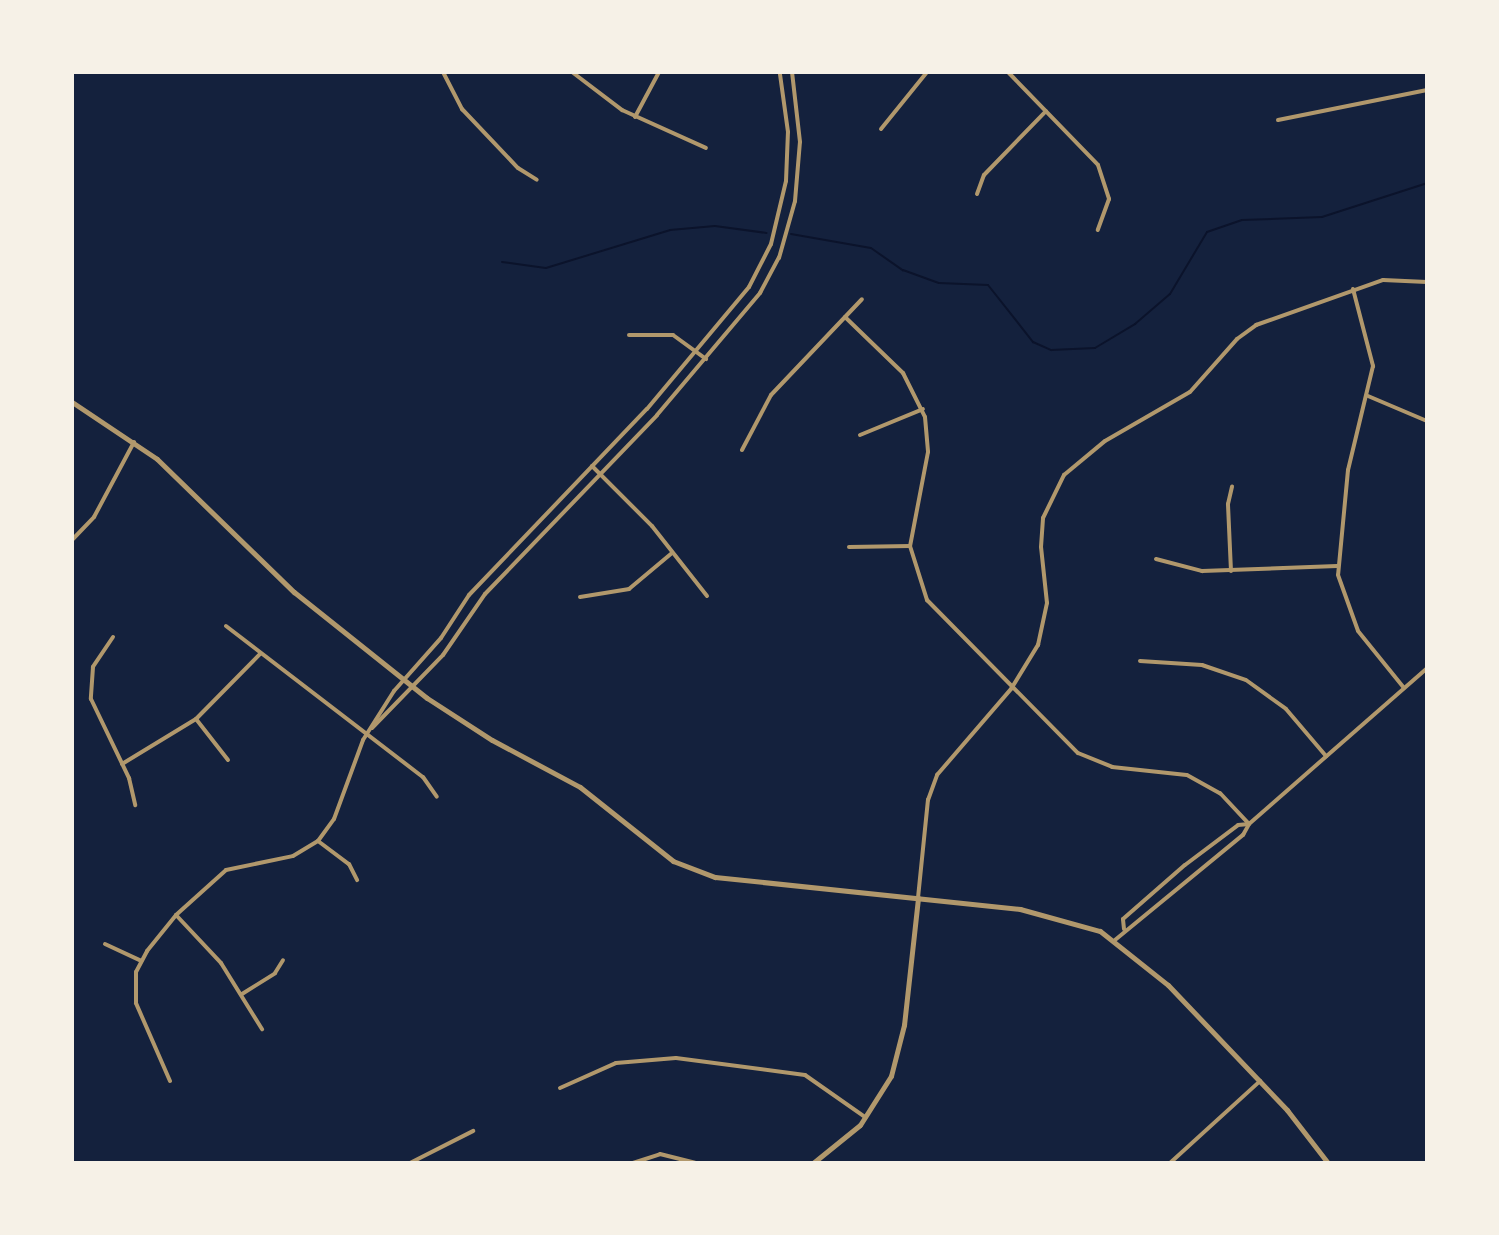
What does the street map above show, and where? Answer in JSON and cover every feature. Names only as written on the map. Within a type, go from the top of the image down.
[{"type":"street","points":[[443,72],[462,109],[518,168],[537,180]]},
{"type":"street","points":[[572,72],[635,117],[706,148]]},
{"type":"street","points":[[635,117],[659,72]]},
{"type":"street","points":[[368,732],[443,655],[485,594],[601,474],[706,359],[760,293],[787,234],[800,154],[791,72],[713,72]]},
{"type":"street","points":[[881,129],[927,72]]},
{"type":"street","points":[[1008,72],[1085,146],[1105,178],[1108,206],[1098,230]]},
{"type":"street","points":[[170,1081],[136,1003],[141,961],[176,915],[226,870],[293,856],[318,841],[334,819],[368,732],[403,679],[441,638],[475,588],[697,352],[758,274],[775,233],[788,148],[780,74]]},
{"type":"street","points":[[1278,120],[1427,90]]},
{"type":"street","points":[[977,194],[984,175],[1046,111]]},
{"type":"street","points":[[813,1163],[866,1118],[883,1091],[900,1047],[928,803],[937,775],[1031,661],[1043,629],[1047,591],[1041,532],[1050,497],[1064,475],[1105,441],[1190,392],[1237,339],[1256,325],[1353,289],[1393,279],[1427,282]]},
{"type":"street","points":[[1353,289],[1372,354],[1368,396],[1348,470],[1337,566],[1349,616],[1404,688]]},
{"type":"street","points":[[742,450],[771,395],[862,299]]},
{"type":"street","points":[[845,317],[903,373],[923,409],[928,452],[910,546],[927,600],[1059,738],[1087,758],[1127,770],[1187,775],[1220,793],[1249,824]]},
{"type":"street","points":[[629,335],[664,332],[706,359]]},
{"type":"street","points":[[1368,396],[1427,421]]},
{"type":"street","points":[[72,402],[134,442],[191,489],[294,592],[413,687],[481,734],[580,787],[686,868],[715,877],[1034,911],[1080,923],[1115,940],[1168,985],[1260,1081],[1328,1163]]},
{"type":"street","points":[[860,435],[923,409]]},
{"type":"street","points":[[72,540],[94,517],[134,442]]},
{"type":"street","points":[[592,465],[707,596]]},
{"type":"street","points":[[1231,571],[1228,504],[1232,486]]},
{"type":"street","points":[[849,547],[910,546]]},
{"type":"street","points":[[580,597],[629,589],[672,553]]},
{"type":"street","points":[[1156,559],[1188,569],[1231,571],[1337,566]]},
{"type":"street","points":[[226,626],[368,732],[423,777],[437,797]]},
{"type":"street","points":[[113,637],[93,667],[91,699],[122,764],[135,805]]},
{"type":"street","points":[[122,764],[196,719],[260,654]]},
{"type":"street","points":[[1140,661],[1202,665],[1246,680],[1286,709],[1326,756]]},
{"type":"street","points":[[1115,940],[1124,929],[1243,835],[1249,824],[1427,668]]},
{"type":"street","points":[[196,719],[228,760]]},
{"type":"street","points":[[1124,929],[1123,919],[1185,865],[1238,825],[1249,824]]},
{"type":"street","points":[[318,841],[349,864],[357,880]]},
{"type":"street","points":[[176,915],[242,994],[262,1029]]},
{"type":"street","points":[[105,944],[141,961]]},
{"type":"street","points":[[242,994],[275,973],[283,960]]},
{"type":"street","points":[[560,1088],[616,1063],[676,1058],[805,1075],[866,1118]]},
{"type":"street","points":[[1170,1163],[1260,1081]]},
{"type":"street","points":[[410,1163],[473,1131]]},
{"type":"street","points":[[633,1163],[660,1154],[695,1163]]},
{"type":"waterway","points":[[791,234],[871,248],[903,270],[939,283],[988,285],[1033,342],[1051,350],[1095,348],[1135,324],[1170,294],[1207,232],[1242,220],[1322,217],[1427,183]]},
{"type":"waterway","points":[[502,262],[546,268],[670,230],[715,226],[767,233]]}]
